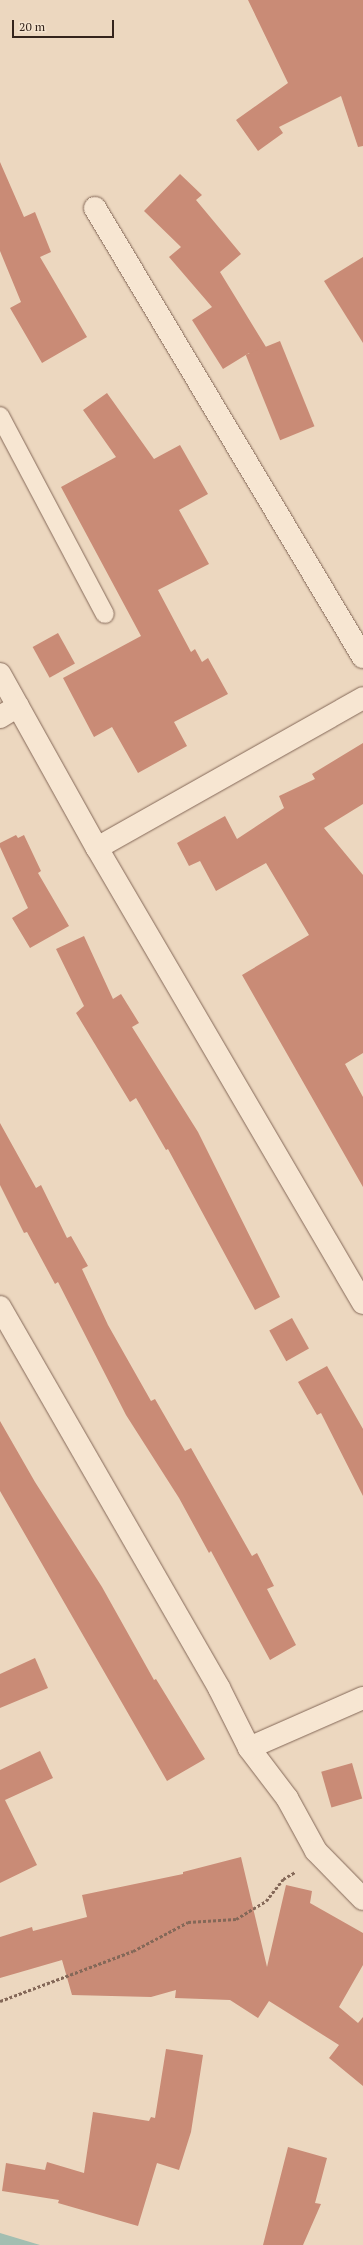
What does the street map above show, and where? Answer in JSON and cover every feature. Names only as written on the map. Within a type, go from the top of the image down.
[{"type":"street","points":[[95,208],[363,656]]},
{"type":"street","points":[[0,674],[97,848],[363,1303]]},
{"type":"street","points":[[97,848],[363,698]]},
{"type":"street","points":[[0,717],[18,706]]},
{"type":"street","points":[[0,1307],[219,1688],[249,1748],[287,1798],[316,1851],[363,1899]]},
{"type":"street","points":[[249,1748],[363,1698]]},
{"type":"lane","points":[[0,416],[105,614]]},
{"type":"path","points":[[0,2001],[133,1951],[188,1922],[236,1919],[266,1901],[283,1880],[321,1855]]},
{"type":"shaded area","points":[[0,2233],[40,2245],[0,2245]]},
{"type":"building","points":[[248,0],[363,0],[363,146],[358,147],[341,96],[279,127],[283,133],[258,151],[236,120],[288,83]]},
{"type":"building","points":[[0,162],[24,217],[35,212],[51,252],[40,257],[87,337],[42,363],[10,308],[21,302],[0,251]]},
{"type":"building","points":[[180,174],[202,195],[196,200],[241,254],[220,272],[266,347],[253,357],[249,353],[223,369],[192,320],[212,307],[169,257],[181,247],[144,211]]},
{"type":"building","points":[[363,257],[363,343],[324,281]]},
{"type":"building","points":[[280,341],[314,426],[280,440],[246,355]]},
{"type":"building","points":[[107,393],[154,459],[180,445],[208,494],[179,510],[209,564],[158,590],[191,652],[195,649],[202,662],[208,658],[228,694],[174,722],[187,746],[138,773],[112,727],[94,737],[63,678],[141,636],[61,487],[116,457],[83,410]]},
{"type":"building","points":[[58,633],[75,664],[50,678],[33,647]]},
{"type":"building","points":[[363,743],[363,804],[324,828],[363,875],[363,1053],[345,1064],[363,1097],[363,1187],[242,975],[309,935],[266,863],[216,891],[200,861],[189,866],[177,843],[225,816],[237,839],[284,808],[279,796],[315,779],[312,774]]},
{"type":"building","points":[[16,835],[18,838],[24,835],[41,871],[38,873],[69,926],[30,948],[12,918],[28,908],[0,847],[0,843]]},
{"type":"building","points":[[84,936],[113,999],[121,994],[139,1023],[132,1027],[198,1132],[280,1297],[255,1310],[168,1149],[166,1150],[136,1098],[130,1102],[76,1013],[84,1006],[56,949]]},
{"type":"building","points":[[0,1123],[36,1188],[41,1185],[67,1238],[71,1236],[88,1266],[82,1269],[108,1325],[151,1401],[155,1399],[185,1451],[191,1448],[252,1556],[257,1553],[274,1586],[267,1589],[296,1645],[270,1660],[211,1551],[209,1553],[179,1498],[126,1415],[58,1282],[55,1284],[27,1232],[24,1233],[0,1185]]},
{"type":"building","points":[[292,1318],[309,1349],[286,1361],[269,1331]]},
{"type":"building","points":[[327,1366],[363,1429],[363,1496],[321,1413],[317,1415],[298,1382]]},
{"type":"building","points":[[0,1421],[35,1482],[102,1587],[154,1680],[156,1679],[205,1759],[167,1781],[0,1491]]},
{"type":"building","points":[[35,1658],[48,1688],[0,1708],[0,1674]]},
{"type":"building","points":[[40,1751],[53,1778],[5,1800],[37,1865],[0,1883],[0,1770]]},
{"type":"building","points":[[352,1763],[362,1799],[331,1807],[321,1772]]},
{"type":"building","points":[[241,1857],[267,1967],[286,1885],[312,1891],[310,1903],[363,1933],[363,1965],[339,2007],[358,2023],[363,2017],[363,2086],[329,2058],[339,2045],[269,2001],[258,2018],[230,2000],[175,1998],[176,1990],[151,1997],[72,1995],[62,1960],[0,1978],[0,1937],[32,1927],[33,1931],[87,1917],[82,1895],[183,1874],[183,1872]]},
{"type":"building","points":[[166,2049],[203,2055],[191,2132],[179,2170],[157,2163],[138,2226],[58,2203],[59,2200],[2,2191],[6,2163],[45,2170],[47,2162],[84,2173],[93,2112],[149,2121],[151,2117],[155,2118]]},
{"type":"building","points":[[288,2147],[327,2158],[315,2203],[321,2204],[303,2245],[263,2245]]}]
